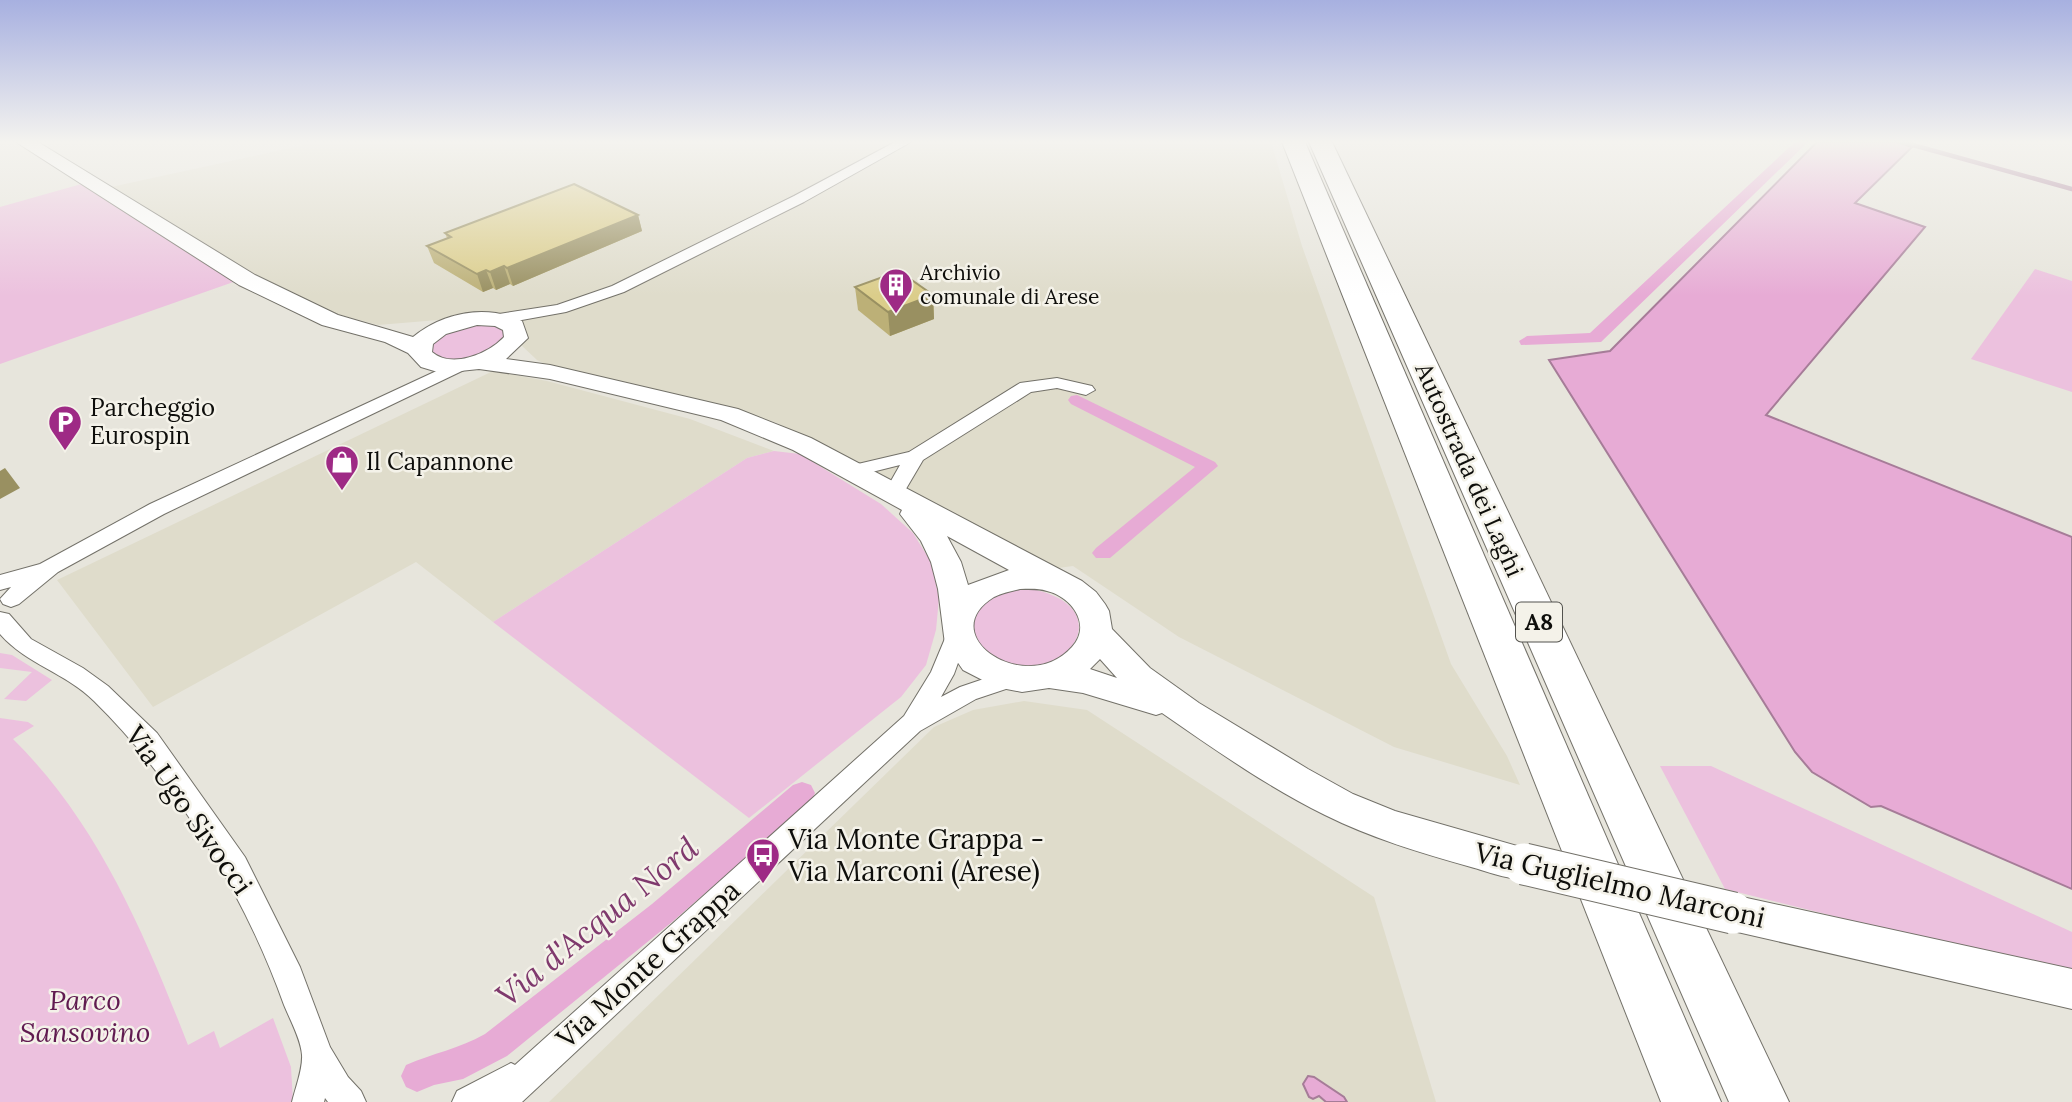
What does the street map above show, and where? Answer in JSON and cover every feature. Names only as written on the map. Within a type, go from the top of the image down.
[{"type":"highway","name":"Autostrada dei Laghi","points":[[1314,193],[1691,1102]]},
{"type":"highway","name":"Autostrada dei Laghi","points":[[1344,193],[1759,1102]]},
{"type":"street","points":[[107,193],[221,265],[313,312],[359,328],[443,366],[469,364],[550,372],[729,414],[783,435],[1073,590],[1087,602],[1095,617],[1097,633],[1093,647],[1069,669],[1051,676],[1013,678],[992,673],[975,663],[963,650],[957,626],[951,572],[941,546],[921,521],[893,495]]},
{"type":"street","points":[[509,332],[560,309],[634,282],[805,193]]},
{"type":"street","points":[[359,328],[404,329],[476,318],[509,332],[531,362],[550,372]]},
{"type":"street","points":[[398,394],[413,377],[429,335],[450,324]]},
{"type":"street","points":[[0,620],[10,605],[4,590],[157,509],[398,394],[504,351],[509,332]]},
{"type":"street","points":[[852,471],[915,456],[1027,387],[1057,383],[1086,390]]},
{"type":"street","points":[[893,495],[915,456]]},
{"type":"street","points":[[957,626],[964,606],[986,586],[1019,578],[1053,581]]},
{"type":"street","name":"Via Ugo Sivocci","points":[[0,620],[12,644],[75,674],[100,692],[148,740],[235,866],[289,977],[318,1056],[337,1088],[350,1102]]},
{"type":"street","name":"Via Monte Grappa","points":[[911,724],[942,674],[957,626]]},
{"type":"street","name":"Via Guglielmo Marconi","points":[[1097,633],[1130,671],[1193,717],[1339,805],[1379,822],[1457,847],[1524,864],[2072,989]]},
{"type":"street","name":"Via Guglielmo Marconi","points":[[1051,676],[1114,688],[1193,717]]},
{"type":"street","name":"Via Monte Grappa","points":[[498,1102],[911,724],[968,693],[1013,678]]},
{"type":"street","points":[[308,1102],[318,1056]]},
{"type":"street","name":"Via Monte Grappa","points":[[468,1102],[540,1063]]},
{"type":"shaded area","points":[[121,193],[1286,193],[1302,246],[1451,664],[1507,756],[1520,785],[1394,747],[1179,637],[1073,566],[1051,569],[777,423],[739,411],[555,369],[537,360],[520,344],[462,318],[378,325],[314,308],[226,259]]},
{"type":"shaded area","points":[[1766,193],[1865,193],[1855,203],[1925,227],[1766,415],[2072,537],[2072,889],[1881,806],[1871,807],[1812,772],[1795,752],[1549,360],[1610,351]]},
{"type":"shaded area","points":[[493,371],[547,381],[690,419],[774,451],[747,458],[493,622],[416,562],[153,707],[57,580]]},
{"type":"shaded area","points":[[1024,701],[1087,710],[1374,897],[1436,1102],[549,1102],[934,727],[973,710]]},
{"type":"shaded area","points":[[1308,1076],[1314,1077],[1344,1097],[1347,1102],[1326,1102],[1319,1096],[1313,1099],[1309,1097],[1303,1084]]},
{"type":"green space","points":[[48,193],[102,193],[242,279],[0,364],[0,207]]},
{"type":"green space","points":[[2035,269],[2072,281],[2072,392],[1971,359]]},
{"type":"green space","points":[[471,323],[503,327],[507,337],[472,358],[453,360],[431,355],[430,343],[436,336]]},
{"type":"green space","points":[[774,451],[800,454],[881,504],[913,533],[931,562],[939,598],[936,630],[926,665],[901,697],[749,818],[493,622],[747,458]]},
{"type":"green space","points":[[1031,589],[1059,598],[1074,611],[1079,627],[1075,642],[1063,655],[1045,664],[1022,667],[996,661],[986,655],[972,639],[976,612],[993,597]]},
{"type":"green space","points":[[0,653],[12,655],[52,680],[26,701],[4,699],[32,672],[0,668]]},
{"type":"green space","name":"Parco Sansovino","points":[[0,718],[28,722],[34,726],[13,739],[71,807],[95,844],[155,963],[188,1045],[214,1031],[220,1048],[273,1018],[291,1067],[293,1102],[0,1102]]},
{"type":"green space","points":[[1660,766],[1711,766],[2072,932],[2072,975],[1725,889]]},
{"type":"building","points":[[549,193],[593,193],[638,215],[507,268],[504,266],[477,274],[427,246],[451,237],[445,233]]},
{"type":"building","points":[[899,271],[933,295],[888,312],[855,287]]},
{"type":"waterway","name":"Via d'Acqua Nord","points":[[1527,341],[1595,338],[1748,193]]},
{"type":"waterway","name":"Via d'Acqua Nord","points":[[1077,400],[1208,466],[1103,553]]},
{"type":"waterway","name":"Via d'Acqua Nord","points":[[417,1076],[433,1069],[463,1063],[496,1045],[662,913],[802,793]]},
{"type":"place","name":"Archivio comunale di Arese","points":[[896,315]]},
{"type":"place","name":"Parcheggio Eurospin","points":[[65,452]]},
{"type":"place","name":"Il Capannone","points":[[342,492]]},
{"type":"place","name":"Via Monte Grappa - Via Marconi (Arese)","points":[[763,885]]}]
